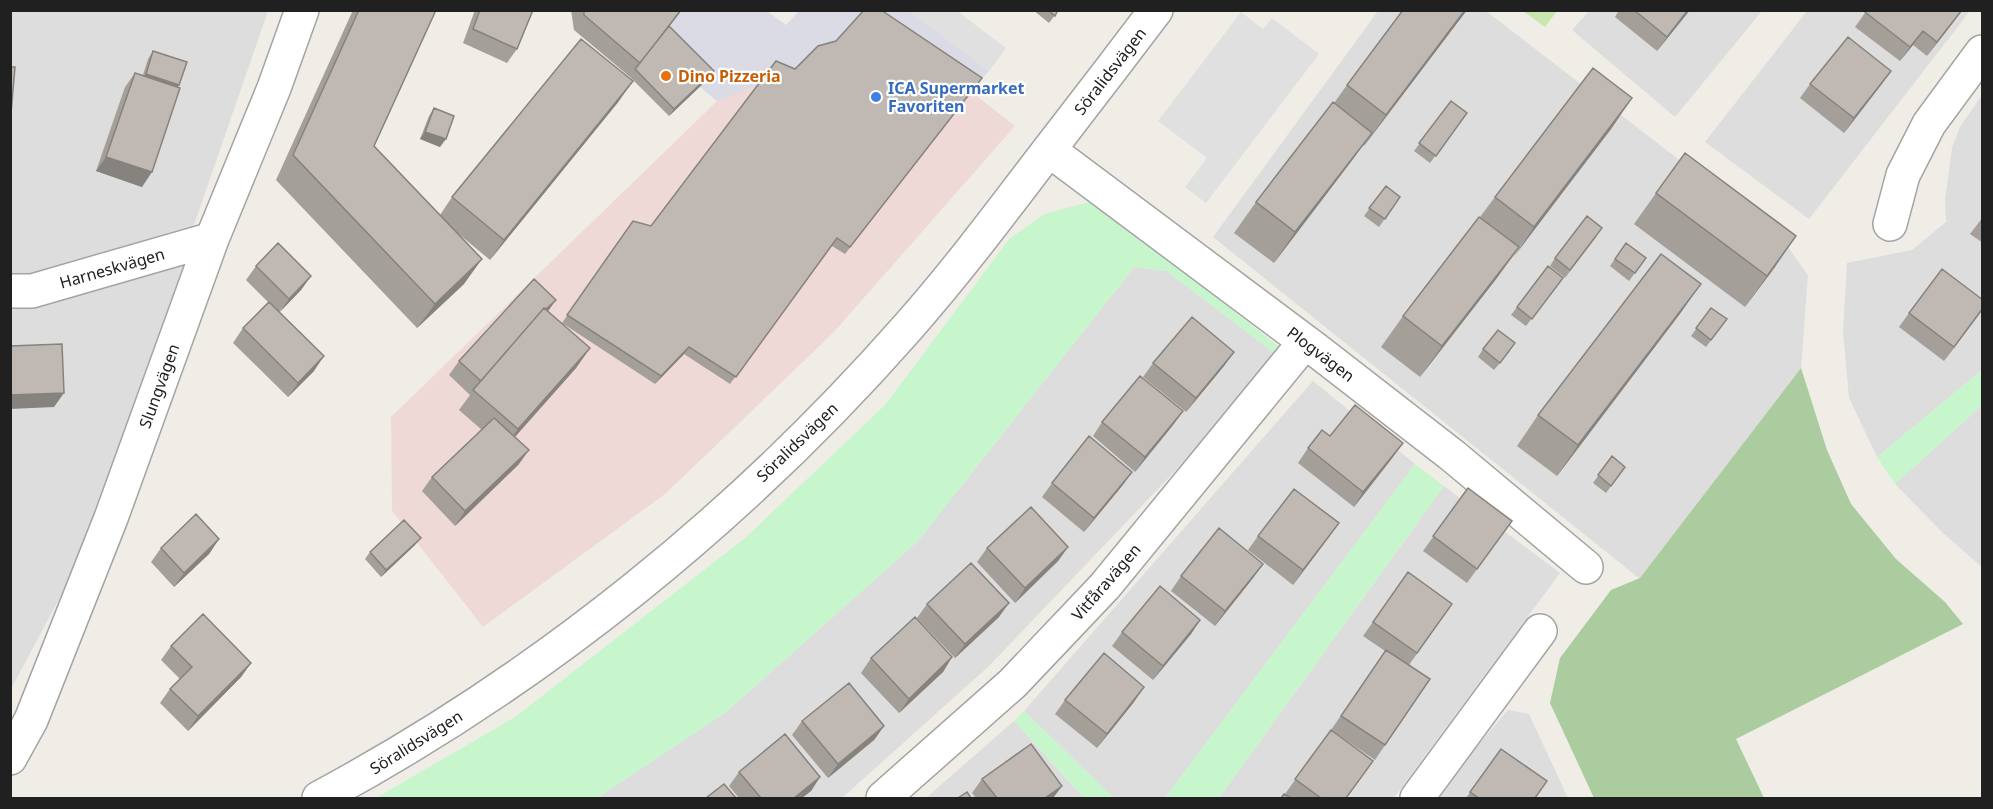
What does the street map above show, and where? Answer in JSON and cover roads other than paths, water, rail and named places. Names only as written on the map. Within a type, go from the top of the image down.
[{"type":"street","name":"Slungvägen","points":[[10,758],[32,720],[111,518],[212,239],[274,88],[302,10]]},
{"type":"street","name":"Söralidsvägen","points":[[319,798],[370,771],[509,682],[577,635],[711,524],[845,396],[908,327],[976,245],[1156,10]]},
{"type":"street","points":[[1890,224],[1903,175],[1929,124],[1983,52]]},
{"type":"street","name":"Plogvägen","points":[[1049,150],[1453,456],[1586,567]]},
{"type":"street","name":"Harneskvägen","points":[[10,291],[32,291],[212,239]]},
{"type":"street","name":"Vitfåravägen","points":[[883,798],[1013,683],[1106,586],[1305,342]]},
{"type":"street","points":[[1417,798],[1539,631]]},
{"type":"place","name":"Dino Pizzeria","points":[[666,76]]},
{"type":"place","name":"ICA Supermarket Favoriten","points":[[876,97]]}]
